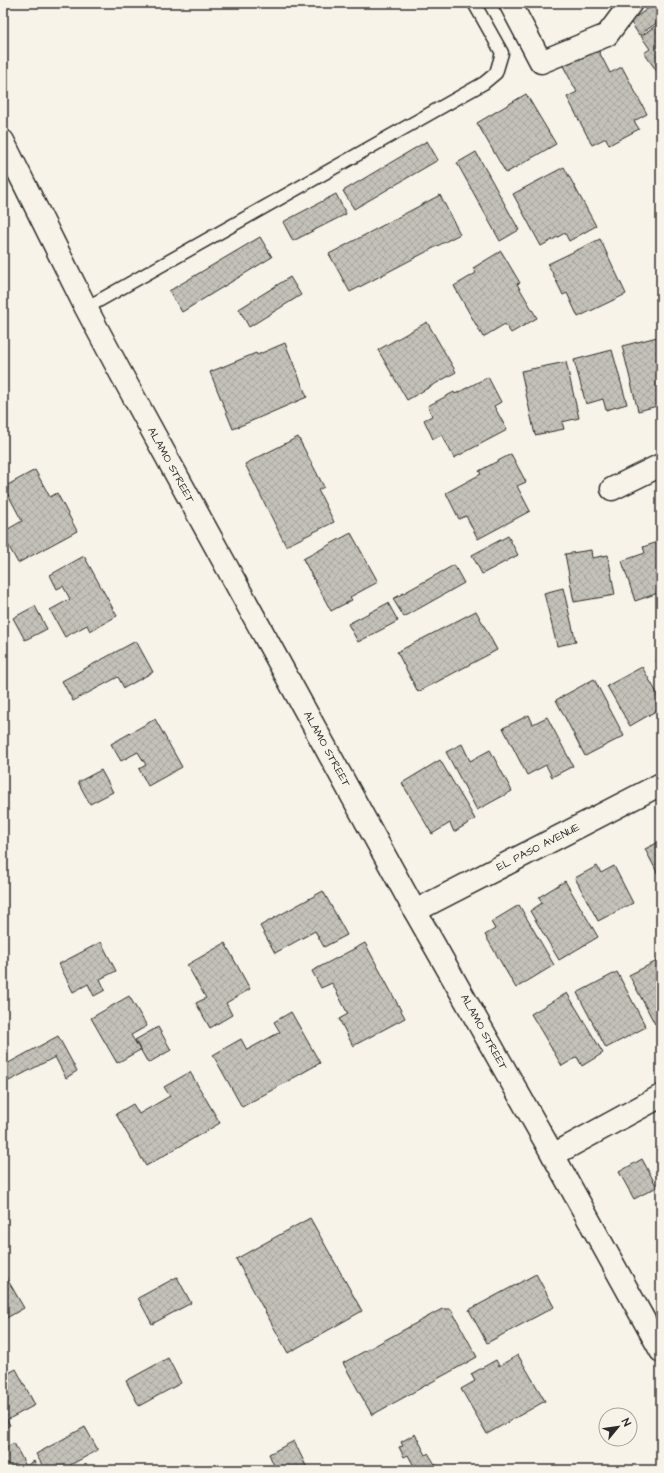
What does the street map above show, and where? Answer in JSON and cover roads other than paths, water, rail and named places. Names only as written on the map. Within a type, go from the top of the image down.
[{"type":"main road","points":[[510,3],[541,62],[607,35],[632,3]]},
{"type":"main road","name":"ALAMO STREET","points":[[3,141],[86,308],[415,911],[553,1155],[661,1351]]},
{"type":"main road","points":[[612,489],[661,465]]},
{"type":"main road","name":"EL PASO AVENUE","points":[[415,911],[661,784]]},
{"type":"main road","points":[[553,1155],[661,1096]]},
{"type":"lane","points":[[86,308],[484,83],[496,73],[502,53],[474,3]]}]
